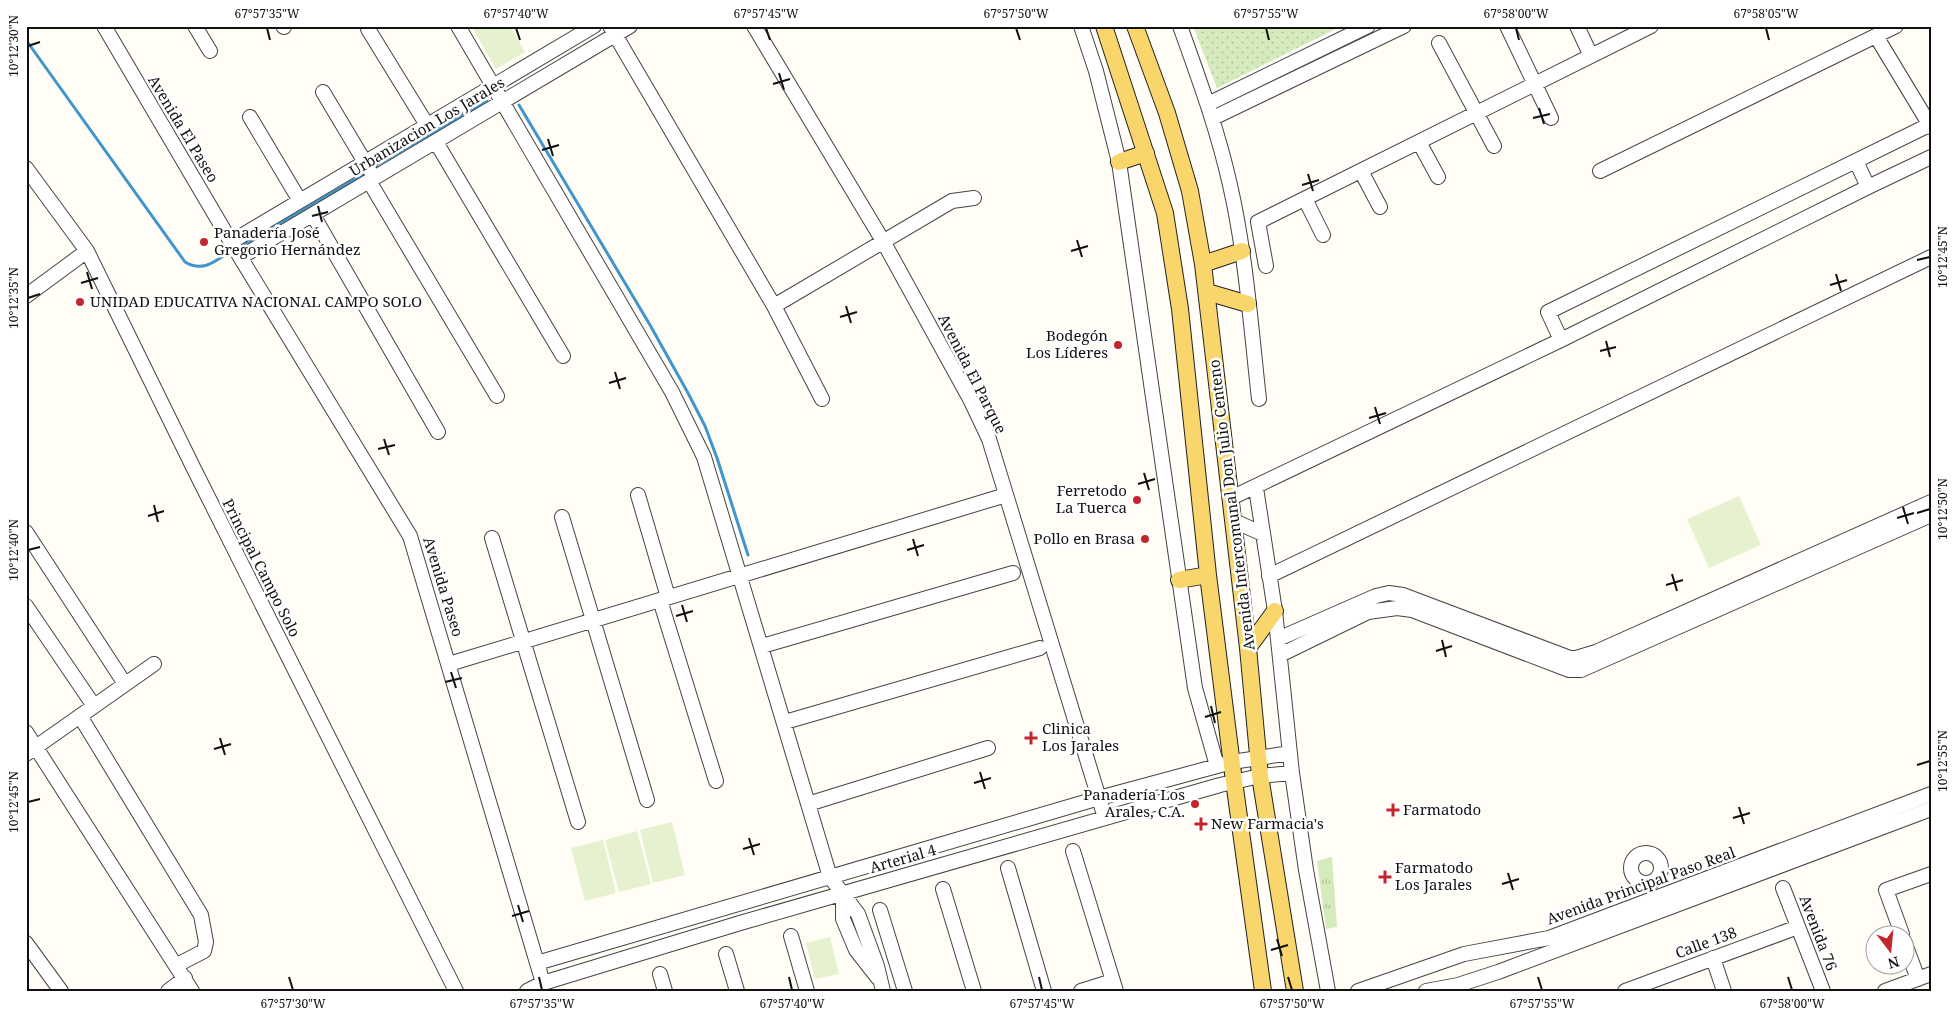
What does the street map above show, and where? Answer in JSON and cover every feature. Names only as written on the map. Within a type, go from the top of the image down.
[{"type":"main road","name":"Avenida Intercomunal Don Julio Centeno","points":[[1104,26],[1165,213],[1180,309],[1208,575],[1224,764],[1234,781],[1263,991]]},
{"type":"main road","name":"Avenida Intercomunal Don Julio Centeno","points":[[1135,26],[1167,113],[1190,191],[1203,264],[1234,522],[1260,776],[1295,991]]},
{"type":"main road","points":[[1119,162],[1146,153]]},
{"type":"main road","points":[[1203,264],[1242,251]]},
{"type":"main road","points":[[1207,292],[1248,304]]},
{"type":"main road","points":[[1179,580],[1208,575]]},
{"type":"main road","points":[[1248,648],[1275,611]]},
{"type":"street","name":"Avenida El Paseo","points":[[104,26],[236,250]]},
{"type":"street","points":[[196,26],[210,51]]},
{"type":"street","points":[[458,26],[667,383],[704,457],[830,877],[843,893],[843,919],[853,942],[882,985]]},
{"type":"street","name":"Urbanizacion Los Jarales","points":[[236,250],[313,215],[370,173],[427,126],[594,26]]},
{"type":"street","name":"Urbanizacion Los Jarales","points":[[236,250],[300,201],[370,173],[436,142],[612,31],[630,26]]},
{"type":"street","name":"Avenida El Parque","points":[[754,26],[883,240],[975,409],[989,439],[1106,818]]},
{"type":"street","name":"Avenida Intercomunal Don Julio Centeno","points":[[1081,26],[1096,71],[1119,162],[1195,688],[1224,764]]},
{"type":"street","points":[[1180,26],[1213,118],[1230,185],[1242,251],[1259,400]]},
{"type":"street","points":[[1208,104],[1368,26]]},
{"type":"street","points":[[1213,118],[1404,26]]},
{"type":"street","points":[[1506,26],[1551,118]]},
{"type":"street","points":[[1577,26],[1591,56]]},
{"type":"street","points":[[1266,266],[1258,222],[1651,26]]},
{"type":"street","points":[[1600,171],[1896,26]]},
{"type":"street","points":[[368,29],[427,126]]},
{"type":"street","points":[[612,31],[774,306],[822,399]]},
{"type":"street","points":[[1561,340],[1548,312],[1930,125],[1876,36]]},
{"type":"street","points":[[1439,43],[1494,146]]},
{"type":"street","points":[[323,92],[497,396]]},
{"type":"street","points":[[250,118],[300,201]]},
{"type":"street","points":[[436,142],[563,356]]},
{"type":"street","points":[[1419,142],[1438,177]]},
{"type":"street","points":[[1231,498],[1256,488],[1561,340],[1931,157]]},
{"type":"street","points":[[1856,161],[1868,187]]},
{"type":"street","name":"Principal Campo Solo","points":[[26,168],[87,251],[194,470],[456,991]]},
{"type":"street","points":[[1361,171],[1380,207]]},
{"type":"street","points":[[774,306],[952,201],[974,198]]},
{"type":"street","points":[[1304,199],[1323,235]]},
{"type":"street","points":[[313,215],[438,432]]},
{"type":"street","name":"Avenida Paseo","points":[[236,250],[410,536],[536,963]]},
{"type":"street","points":[[26,296],[87,251]]},
{"type":"street","points":[[1269,576],[1931,257]]},
{"type":"street","name":"Avenida Intercomunal Don Julio Centeno","points":[[1256,488],[1275,611],[1292,773],[1306,870],[1328,991]]},
{"type":"street","points":[[638,495],[664,598],[716,781]]},
{"type":"street","points":[[449,664],[1006,495]]},
{"type":"street","points":[[1748,590],[1931,502]]},
{"type":"street","points":[[1280,654],[1368,612],[1397,608],[1412,610],[1569,670],[1596,652],[1931,515]]},
{"type":"street","points":[[562,518],[647,800]]},
{"type":"street","points":[[1234,522],[1262,534]]},
{"type":"street","points":[[492,538],[578,822]]},
{"type":"street","points":[[29,542],[125,684]]},
{"type":"street","points":[[762,646],[1013,573]]},
{"type":"street","points":[[1278,639],[1376,596],[1388,593],[1403,595],[1570,658],[1576,664]]},
{"type":"street","points":[[26,606],[94,706]]},
{"type":"street","points":[[785,722],[1040,648]]},
{"type":"street","points":[[31,750],[154,664]]},
{"type":"street","points":[[80,716],[201,915],[206,942],[204,951],[177,965]]},
{"type":"street","points":[[26,732],[31,750],[177,965],[192,991]]},
{"type":"street","points":[[808,804],[988,748]]},
{"type":"street","name":"Arterial 4","points":[[536,963],[1099,798],[1224,764],[1290,753]]},
{"type":"street","name":"Arterial 4","points":[[527,991],[543,983],[843,893],[1234,781],[1292,773]]},
{"type":"street","name":"Avenida Principal Paso Real","points":[[1358,991],[1464,954],[1550,938],[1931,794]]},
{"type":"street","name":"Avenida Principal Paso Real","points":[[1426,991],[1458,985],[1506,969],[1931,809]]},
{"type":"street","points":[[1073,851],[1114,986],[1082,991]]},
{"type":"street","points":[[1008,868],[1044,991]]},
{"type":"street","points":[[1898,924],[1886,890],[1931,874]]},
{"type":"street","points":[[1650,882],[1652,900],[1657,913]]},
{"type":"street","name":"Avenida 76","points":[[1783,888],[1823,991]]},
{"type":"street","points":[[943,889],[974,991]]},
{"type":"street","points":[[880,910],[905,991]]},
{"type":"street","name":"Calle 138","points":[[1625,991],[1798,927]]},
{"type":"street","points":[[791,936],[807,991]]},
{"type":"street","points":[[26,943],[61,991]]},
{"type":"street","points":[[1500,946],[1506,969]]},
{"type":"street","points":[[726,954],[737,991]]},
{"type":"street","points":[[1713,958],[1724,991]]},
{"type":"street","points":[[1885,991],[1924,976],[1914,958]]},
{"type":"street","points":[[536,963],[543,983]]},
{"type":"street","points":[[660,974],[665,991]]},
{"type":"street","points":[[168,991],[185,978]]},
{"type":"green space","points":[[477,26],[510,26],[525,52],[496,69],[473,29]]},
{"type":"green space","points":[[1193,26],[1342,26],[1217,88]]},
{"type":"green space","points":[[1739,496],[1761,545],[1709,568],[1687,519]]},
{"type":"green space","points":[[672,822],[685,875],[653,883],[640,830]]},
{"type":"green space","points":[[637,831],[651,884],[619,892],[605,840]]},
{"type":"green space","points":[[603,840],[616,893],[585,901],[571,848]]},
{"type":"green space","points":[[1332,857],[1337,927],[1326,929],[1317,861]]},
{"type":"green space","points":[[830,937],[839,974],[815,979],[806,943]]},
{"type":"waterway","points":[[26,40],[185,262],[191,265],[203,266],[214,262],[231,251]]},
{"type":"waterway","points":[[372,168],[487,101]]},
{"type":"waterway","points":[[519,105],[650,325],[705,426],[748,555]]},
{"type":"waterway","points":[[239,247],[367,172]]},
{"type":"place","name":"Panadería José Gregorio Hernández","points":[[204,242]]},
{"type":"place","name":"UNIDAD EDUCATIVA NACIONAL CAMPO SOLO","points":[[80,302]]},
{"type":"place","name":"Bodegón Los Líderes","points":[[1118,345]]},
{"type":"place","name":"Ferretodo La Tuerca","points":[[1137,500]]},
{"type":"place","name":"Pollo en Brasa","points":[[1145,539]]},
{"type":"place","name":"Clinica Los Jarales","points":[[1031,738]]},
{"type":"place","name":"Panadería Los Arales, C.A.","points":[[1195,804]]},
{"type":"place","name":"Farmatodo","points":[[1393,810]]},
{"type":"place","name":"New Farmacia's","points":[[1201,824]]},
{"type":"place","name":"Farmatodo Los Jarales","points":[[1385,877]]}]
